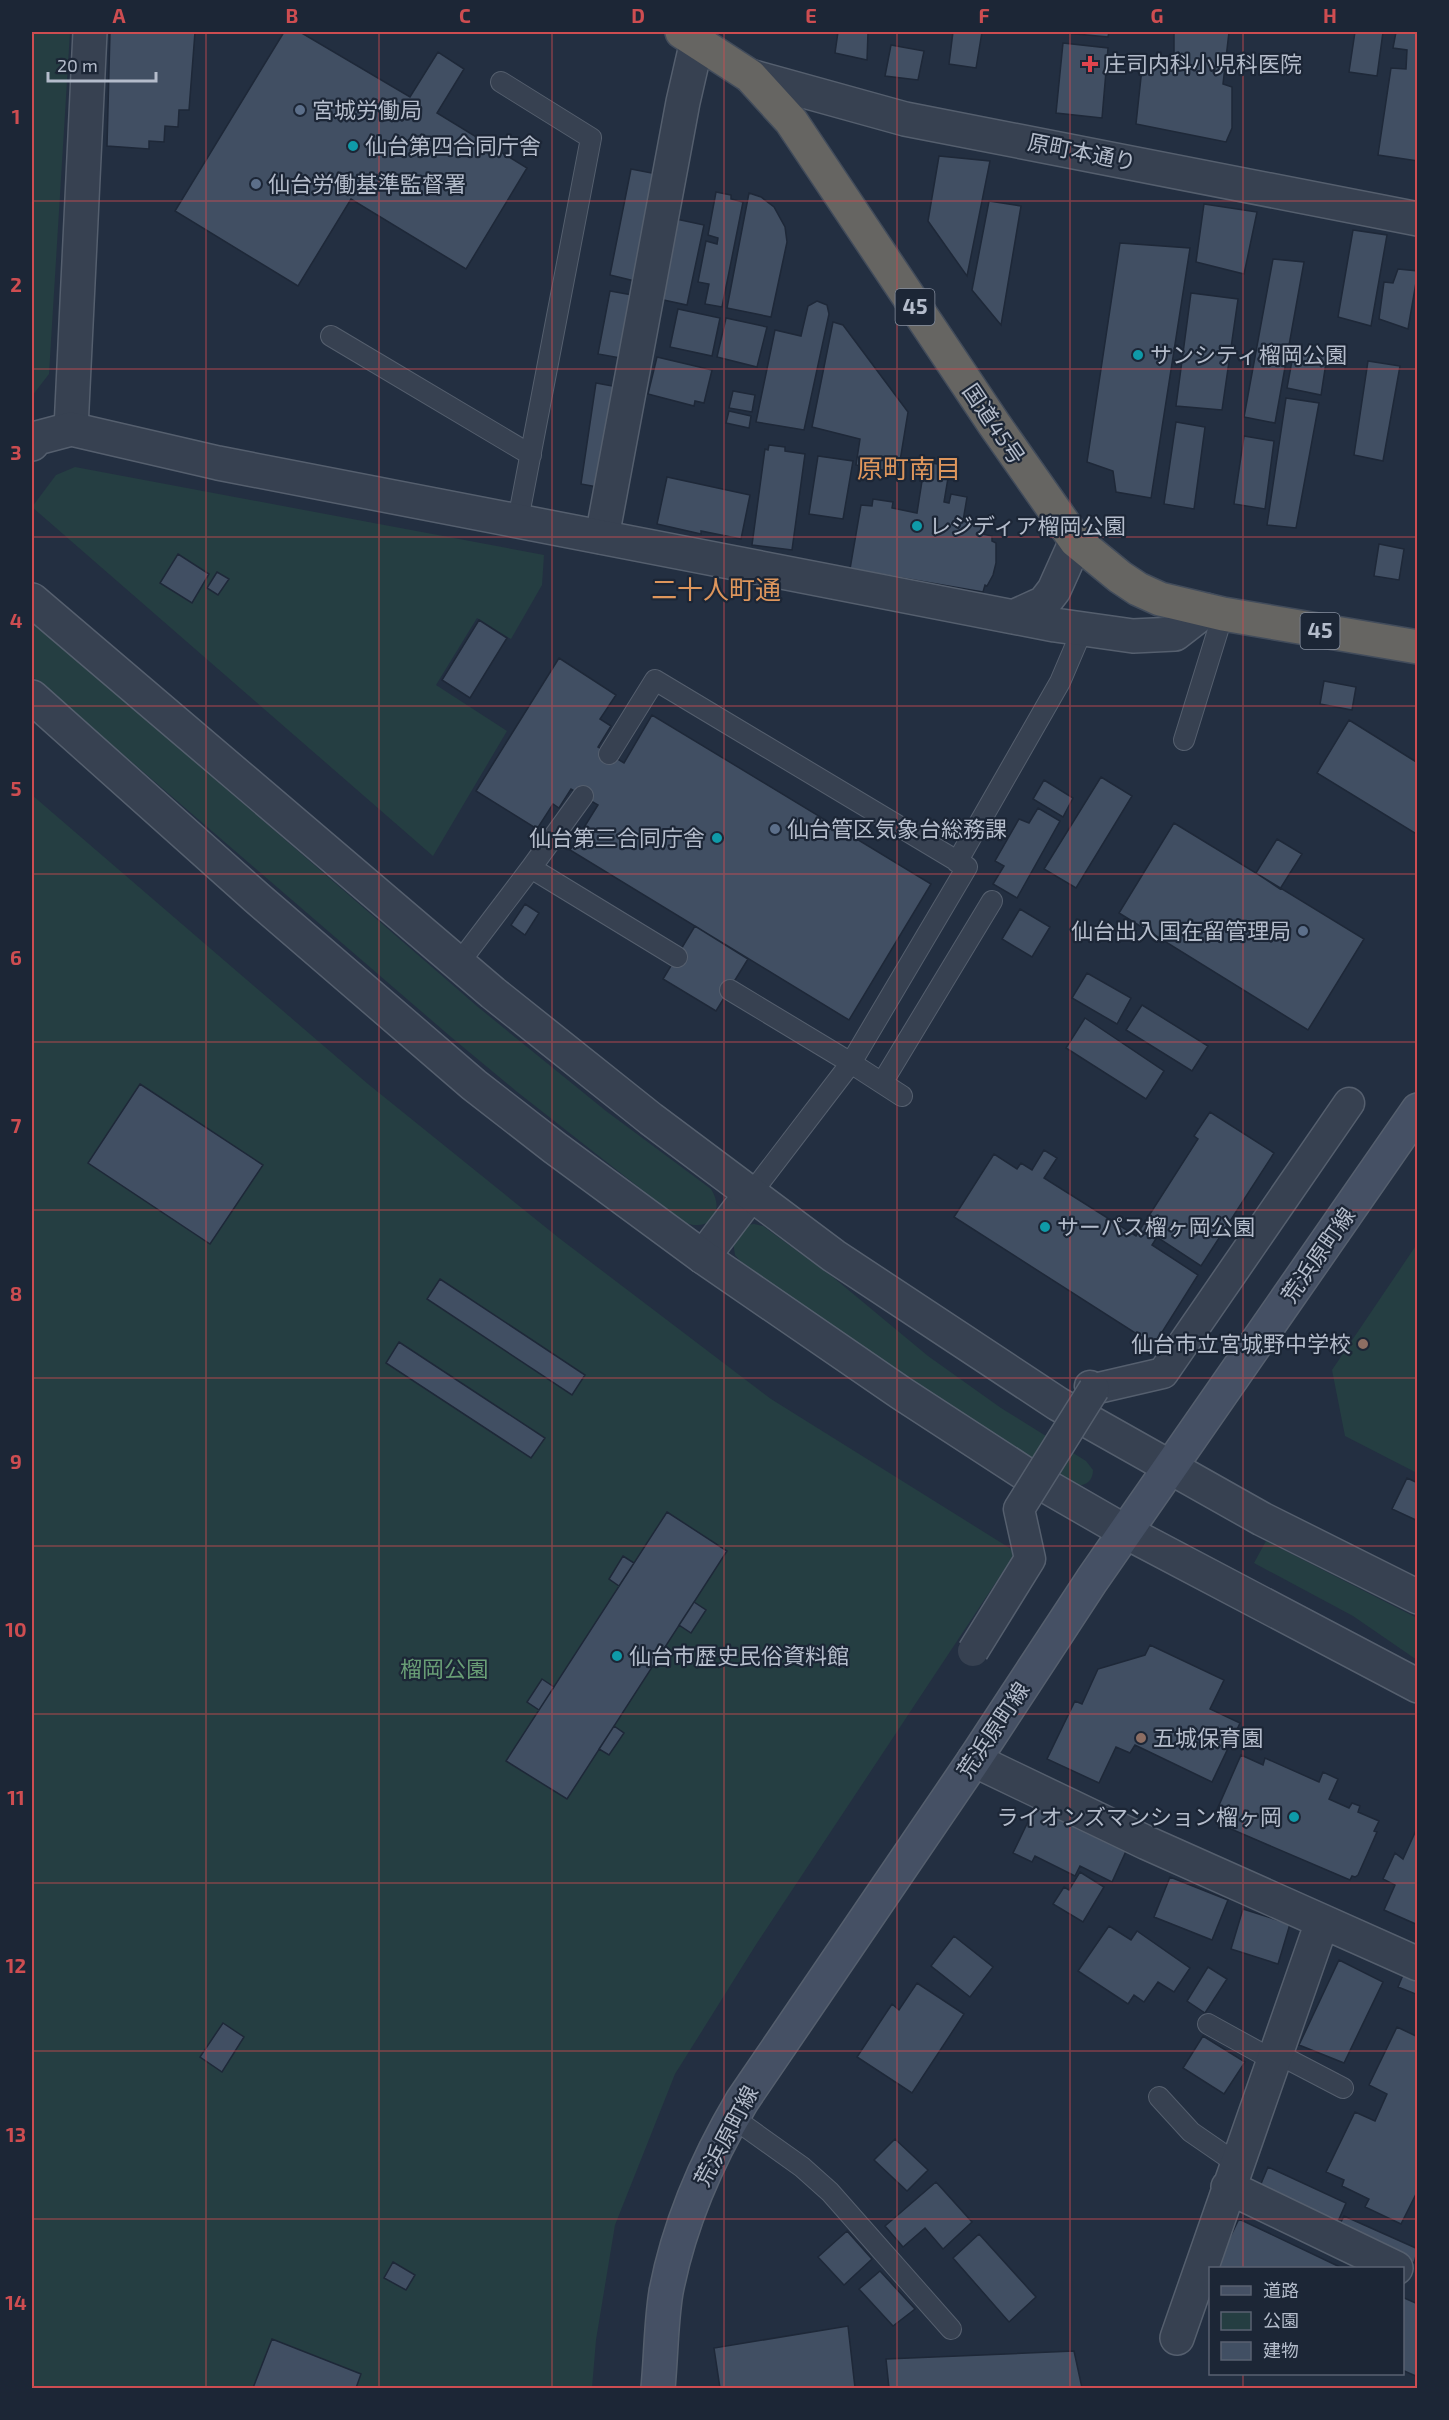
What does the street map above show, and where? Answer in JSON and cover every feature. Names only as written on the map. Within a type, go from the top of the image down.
[{"type":"highway","name":"国道45号","points":[[689,36],[750,76],[791,121],[1000,433],[1077,541],[1138,589],[1160,599],[1214,612],[1418,647]]},
{"type":"main road","name":"荒浜原町線","points":[[658,2388],[666,2293],[684,2225],[710,2158],[732,2117],[1126,1532],[1418,1110]]},
{"type":"street","points":[[71,429],[90,32]]},
{"type":"street","points":[[602,537],[683,102],[689,36]]},
{"type":"street","name":"原町本通り","points":[[750,76],[905,119],[1418,219]]},
{"type":"street","points":[[32,444],[37,438],[71,429],[218,463],[1013,617],[1133,636],[1174,634],[1214,612]]},
{"type":"street","points":[[1013,617],[1044,603],[1054,590],[1077,541]]},
{"type":"street","points":[[32,600],[459,963],[651,1119],[834,1256],[1058,1404],[1262,1519],[1418,1597]]},
{"type":"street","points":[[32,698],[257,898],[474,1085],[703,1257],[1027,1475],[1126,1532],[1418,1686]]},
{"type":"street","points":[[972,1651],[1030,1559],[1020,1509],[1092,1388],[1163,1373],[1349,1103]]},
{"type":"street","points":[[703,1257],[750,1195]]},
{"type":"street","points":[[974,1760],[1147,1843],[1418,1964]]},
{"type":"street","points":[[1177,2337],[1322,1922]]},
{"type":"street","points":[[1232,2175],[1394,2267]]},
{"type":"street","points":[[1404,2272],[1418,2279]]},
{"type":"lane","points":[[501,82],[591,138],[518,520]]},
{"type":"lane","points":[[331,336],[531,455]]},
{"type":"lane","points":[[1184,740],[1214,612]]},
{"type":"lane","points":[[957,862],[1060,682],[1083,628]]},
{"type":"lane","points":[[609,754],[655,680],[967,867],[851,1063],[750,1195]]},
{"type":"lane","points":[[459,963],[583,796]]},
{"type":"lane","points":[[531,868],[676,957]]},
{"type":"lane","points":[[882,1083],[992,901]]},
{"type":"lane","points":[[729,990],[902,1096]]},
{"type":"lane","points":[[1208,2024],[1343,2088]]},
{"type":"lane","points":[[1160,2097],[1232,2175]]},
{"type":"lane","points":[[732,2117],[802,2167],[830,2192],[951,2329]]},
{"type":"green space","points":[[32,32],[70,32],[49,374],[32,396]]},
{"type":"green space","points":[[75,467],[544,555],[542,585],[511,639],[477,618],[436,685],[507,731],[433,856],[32,507],[56,475]]},
{"type":"green space","points":[[32,620],[478,1007],[606,1111],[711,1189],[717,1206],[712,1219],[700,1225],[683,1222],[516,1091],[32,676]]},
{"type":"green space","name":"榴岡公園","points":[[32,795],[368,1084],[559,1238],[771,1399],[1016,1552],[757,1943],[675,2074],[615,2225],[596,2340],[592,2388],[32,2388]]},
{"type":"green space","points":[[747,1225],[763,1226],[834,1278],[928,1356],[1001,1408],[1086,1461],[1093,1470],[1090,1480],[1086,1484],[1076,1485],[971,1421],[741,1262],[735,1255],[733,1242]]},
{"type":"green space","points":[[1417,1244],[1417,1473],[1345,1436],[1332,1370]]},
{"type":"green space","points":[[1266,1541],[1417,1618],[1417,1660],[1353,1616],[1254,1563]]},
{"type":"building","points":[[110,32],[195,32],[189,110],[179,110],[178,127],[165,126],[164,142],[149,141],[149,149],[107,146]]},
{"type":"building","name":"仙台第四合同庁舎","points":[[284,32],[300,32],[410,97],[438,52],[464,69],[437,113],[527,168],[466,269],[351,199],[298,286],[175,211]]},
{"type":"building","points":[[838,32],[868,32],[867,60],[835,53]]},
{"type":"building","points":[[953,32],[982,32],[976,68],[949,64]]},
{"type":"building","points":[[1066,32],[1109,32],[1108,37]]},
{"type":"building","points":[[1174,32],[1229,32],[1223,84],[1232,87],[1232,128],[1226,142],[1136,124],[1142,68],[1174,68]]},
{"type":"building","points":[[1355,32],[1383,32],[1377,76],[1349,72]]},
{"type":"building","points":[[1396,32],[1418,32],[1418,161],[1378,155],[1391,68],[1406,69],[1407,50],[1393,48]]},
{"type":"building","points":[[1063,43],[1108,48],[1102,118],[1056,113]]},
{"type":"building","points":[[891,45],[924,51],[918,80],[885,76]]},
{"type":"building","points":[[939,156],[990,161],[967,276],[928,221]]},
{"type":"building","points":[[631,169],[657,174],[639,282],[610,275]]},
{"type":"building","points":[[716,192],[731,195],[731,199],[743,202],[722,307],[705,304],[709,284],[698,282],[706,241],[717,244],[718,238],[708,235]]},
{"type":"building","points":[[749,193],[761,197],[774,207],[785,227],[787,242],[771,317],[727,308]]},
{"type":"building","points":[[989,201],[1021,206],[1001,325],[972,290]]},
{"type":"building","points":[[1204,204],[1257,212],[1244,274],[1196,262]]},
{"type":"building","points":[[676,219],[704,225],[687,305],[659,299]]},
{"type":"building","points":[[1353,230],[1387,235],[1371,326],[1338,317]]},
{"type":"building","name":"サンシティ榴岡公園","points":[[1120,243],[1190,248],[1151,498],[1116,492],[1113,471],[1087,462]]},
{"type":"building","points":[[1273,259],[1304,262],[1275,423],[1244,417]]},
{"type":"building","points":[[1398,269],[1418,271],[1408,329],[1379,319],[1384,282],[1393,283]]},
{"type":"building","points":[[610,291],[638,296],[626,359],[598,354]]},
{"type":"building","points":[[1191,293],[1238,299],[1222,410],[1176,406]]},
{"type":"building","points":[[817,301],[827,305],[829,314],[804,430],[756,422],[775,330],[801,336],[808,306]]},
{"type":"building","points":[[678,309],[720,318],[712,356],[670,347]]},
{"type":"building","points":[[726,318],[767,327],[757,367],[717,357]]},
{"type":"building","points":[[833,322],[843,325],[908,412],[898,473],[856,465],[860,439],[812,427]]},
{"type":"building","points":[[1294,350],[1327,356],[1321,395],[1287,388]]},
{"type":"building","points":[[657,357],[712,370],[704,403],[695,401],[694,406],[648,394]]},
{"type":"building","points":[[1368,361],[1400,366],[1383,461],[1354,455]]},
{"type":"building","points":[[596,383],[618,387],[603,488],[581,484]]},
{"type":"building","points":[[733,391],[755,395],[752,412],[729,408]]},
{"type":"building","points":[[1286,398],[1319,403],[1296,528],[1267,525]]},
{"type":"building","points":[[729,411],[751,416],[749,428],[726,423]]},
{"type":"building","points":[[1176,422],[1205,427],[1194,509],[1164,504]]},
{"type":"building","points":[[1244,436],[1274,441],[1265,509],[1234,504]]},
{"type":"building","points":[[769,445],[785,447],[785,451],[805,454],[792,550],[752,545],[765,449],[768,450]]},
{"type":"building","points":[[818,456],[853,461],[843,519],[809,514]]},
{"type":"building","name":"レジディア榴岡公園","points":[[925,462],[950,466],[944,502],[949,503],[951,494],[967,497],[963,521],[983,527],[982,534],[992,536],[992,541],[996,543],[996,563],[993,575],[987,586],[985,585],[983,592],[850,569],[861,505],[872,506],[873,499],[893,502],[892,508],[917,513]]},
{"type":"building","points":[[667,477],[750,495],[741,539],[701,531],[701,534],[657,524]]},
{"type":"building","points":[[1379,544],[1404,549],[1399,580],[1374,576]]},
{"type":"building","points":[[178,554],[209,574],[192,603],[160,583]]},
{"type":"building","points":[[217,572],[229,579],[218,595],[207,588]]},
{"type":"building","points":[[479,620],[507,638],[470,698],[442,680]]},
{"type":"building","name":"仙台第三合同庁舎","points":[[559,658],[616,695],[600,719],[611,726],[598,747],[624,763],[652,715],[931,884],[849,1020],[570,850],[598,805],[571,789],[559,808],[553,804],[537,829],[476,791]]},
{"type":"building","points":[[1324,681],[1356,687],[1352,710],[1320,704]]},
{"type":"building","points":[[1349,720],[1418,763],[1418,835],[1317,773]]},
{"type":"building","points":[[1101,777],[1132,796],[1076,888],[1044,869]]},
{"type":"building","points":[[1044,780],[1073,798],[1063,817],[1033,799]]},
{"type":"building","points":[[1038,808],[1060,821],[1017,898],[993,884],[1004,866],[995,861],[1019,819],[1029,823]]},
{"type":"building","points":[[1174,823],[1364,939],[1308,1030],[1119,913]]},
{"type":"building","points":[[1277,839],[1302,854],[1280,889],[1256,873]]},
{"type":"building","points":[[525,904],[539,913],[525,935],[511,925]]},
{"type":"building","points":[[1020,909],[1050,927],[1032,957],[1002,939]]},
{"type":"building","points":[[695,926],[748,959],[716,1011],[663,979]]},
{"type":"building","points":[[1087,973],[1131,998],[1117,1024],[1072,998]]},
{"type":"building","points":[[1142,1005],[1208,1046],[1192,1071],[1126,1030]]},
{"type":"building","points":[[1085,1018],[1164,1071],[1146,1099],[1066,1048]]},
{"type":"building","points":[[140,1084],[263,1165],[210,1244],[88,1163]]},
{"type":"building","name":"サーパス榴ヶ岡公園","points":[[1210,1112],[1274,1153],[1201,1266],[1157,1237],[1152,1245],[1198,1275],[1154,1345],[954,1217],[994,1154],[1017,1169],[1021,1163],[1032,1170],[1044,1150],[1057,1158],[1044,1178],[1136,1236],[1198,1139],[1194,1136]]},
{"type":"building","points":[[440,1279],[585,1375],[572,1395],[427,1299]]},
{"type":"building","points":[[399,1342],[545,1438],[531,1458],[386,1363]]},
{"type":"building","points":[[1407,1478],[1418,1483],[1418,1521],[1392,1509]]},
{"type":"building","name":"仙台市歴史民俗資料館","points":[[667,1512],[727,1551],[567,1799],[506,1761]]},
{"type":"building","points":[[623,1556],[634,1563],[619,1586],[609,1579]]},
{"type":"building","points":[[694,1602],[706,1610],[691,1633],[679,1625]]},
{"type":"building","name":"五城保育園","points":[[1150,1645],[1224,1680],[1210,1709],[1240,1723],[1212,1782],[1135,1745],[1130,1753],[1116,1747],[1099,1783],[1047,1759],[1075,1701],[1082,1704],[1098,1669],[1145,1655]]},
{"type":"building","points":[[542,1679],[554,1687],[539,1710],[527,1702]]},
{"type":"building","points":[[614,1726],[624,1733],[609,1755],[599,1749]]},
{"type":"building","name":"ライオンズマンション榴ヶ岡","points":[[1241,1755],[1263,1765],[1265,1758],[1319,1782],[1323,1772],[1338,1779],[1329,1799],[1349,1808],[1352,1803],[1360,1806],[1358,1812],[1379,1821],[1374,1831],[1377,1832],[1358,1875],[1352,1876],[1350,1880],[1217,1823],[1220,1818],[1216,1812]]},
{"type":"building","points":[[1036,1805],[1127,1849],[1112,1882],[1080,1866],[1075,1876],[1035,1856],[1032,1862],[1013,1853]]},
{"type":"building","points":[[1418,1826],[1418,1925],[1384,1910],[1395,1885],[1383,1879],[1395,1853],[1403,1859]]},
{"type":"building","points":[[1080,1872],[1104,1887],[1083,1922],[1053,1904],[1064,1887],[1069,1890]]},
{"type":"building","points":[[1170,1877],[1228,1900],[1212,1940],[1154,1917]]},
{"type":"building","points":[[1243,1909],[1290,1924],[1278,1964],[1231,1949]]},
{"type":"building","points":[[1109,1926],[1131,1940],[1137,1931],[1190,1968],[1174,1992],[1158,1982],[1144,2002],[1134,1995],[1128,2004],[1078,1971]]},
{"type":"building","points":[[954,1936],[993,1967],[970,1997],[931,1966]]},
{"type":"building","points":[[1339,1960],[1383,1982],[1344,2063],[1299,2045]]},
{"type":"building","points":[[1208,1967],[1227,1979],[1205,2013],[1187,2001]]},
{"type":"building","points":[[1403,1975],[1418,1981],[1418,1995],[1398,1987]]},
{"type":"building","points":[[917,1983],[964,2014],[912,2093],[857,2057],[892,2004],[899,2010]]},
{"type":"building","points":[[223,2023],[244,2037],[222,2072],[200,2057]]},
{"type":"building","points":[[1397,2027],[1418,2037],[1418,2190],[1401,2224],[1365,2207],[1369,2199],[1342,2186],[1344,2180],[1326,2172],[1355,2112],[1375,2121],[1387,2094],[1369,2085]]},
{"type":"building","points":[[1203,2036],[1245,2062],[1224,2094],[1183,2068]]},
{"type":"building","points":[[895,2139],[928,2170],[907,2191],[874,2160]]},
{"type":"building","points":[[1268,2167],[1346,2203],[1336,2226],[1258,2191]]},
{"type":"building","points":[[936,2182],[972,2222],[943,2249],[925,2228],[903,2247],[885,2226]]},
{"type":"building","points":[[1344,2216],[1418,2249],[1414,2263],[1338,2228]]},
{"type":"building","points":[[1239,2219],[1340,2267],[1215,2267]]},
{"type":"building","points":[[847,2231],[872,2259],[844,2285],[818,2257]]},
{"type":"building","points":[[979,2234],[1036,2297],[1009,2322],[953,2258]]},
{"type":"building","points":[[393,2262],[415,2275],[406,2290],[384,2278]]},
{"type":"building","points":[[880,2271],[915,2309],[893,2326],[859,2289]]},
{"type":"building","points":[[1404,2298],[1418,2304],[1418,2377],[1404,2371]]},
{"type":"building","points":[[848,2326],[855,2388],[720,2388],[714,2348]]},
{"type":"building","points":[[272,2339],[361,2374],[356,2388],[253,2388]]},
{"type":"building","points":[[1074,2351],[1082,2388],[889,2388],[886,2359]]},
{"type":"place","name":"庄司内科小児科医院","points":[[1090,64]]},
{"type":"place","name":"宮城労働局","points":[[300,110]]},
{"type":"place","name":"仙台第四合同庁舎","points":[[353,146]]},
{"type":"place","name":"仙台労働基準監督署","points":[[256,184]]},
{"type":"place","name":"サンシティ榴岡公園","points":[[1138,355]]},
{"type":"place","name":"レジディア榴岡公園","points":[[917,526]]},
{"type":"place","name":"仙台管区気象台総務課","points":[[775,829]]},
{"type":"place","name":"仙台第三合同庁舎","points":[[717,838]]},
{"type":"place","name":"仙台出入国在留管理局","points":[[1303,931]]},
{"type":"place","name":"サーパス榴ヶ岡公園","points":[[1045,1227]]},
{"type":"place","name":"仙台市立宮城野中学校","points":[[1363,1344]]},
{"type":"place","name":"仙台市歴史民俗資料館","points":[[617,1656]]},
{"type":"place","name":"五城保育園","points":[[1141,1738]]},
{"type":"place","name":"ライオンズマンション榴ヶ岡","points":[[1294,1817]]},
{"type":"district","name":"原町南目","points":[[909,469]]},
{"type":"district","name":"二十人町通","points":[[716,590]]}]
